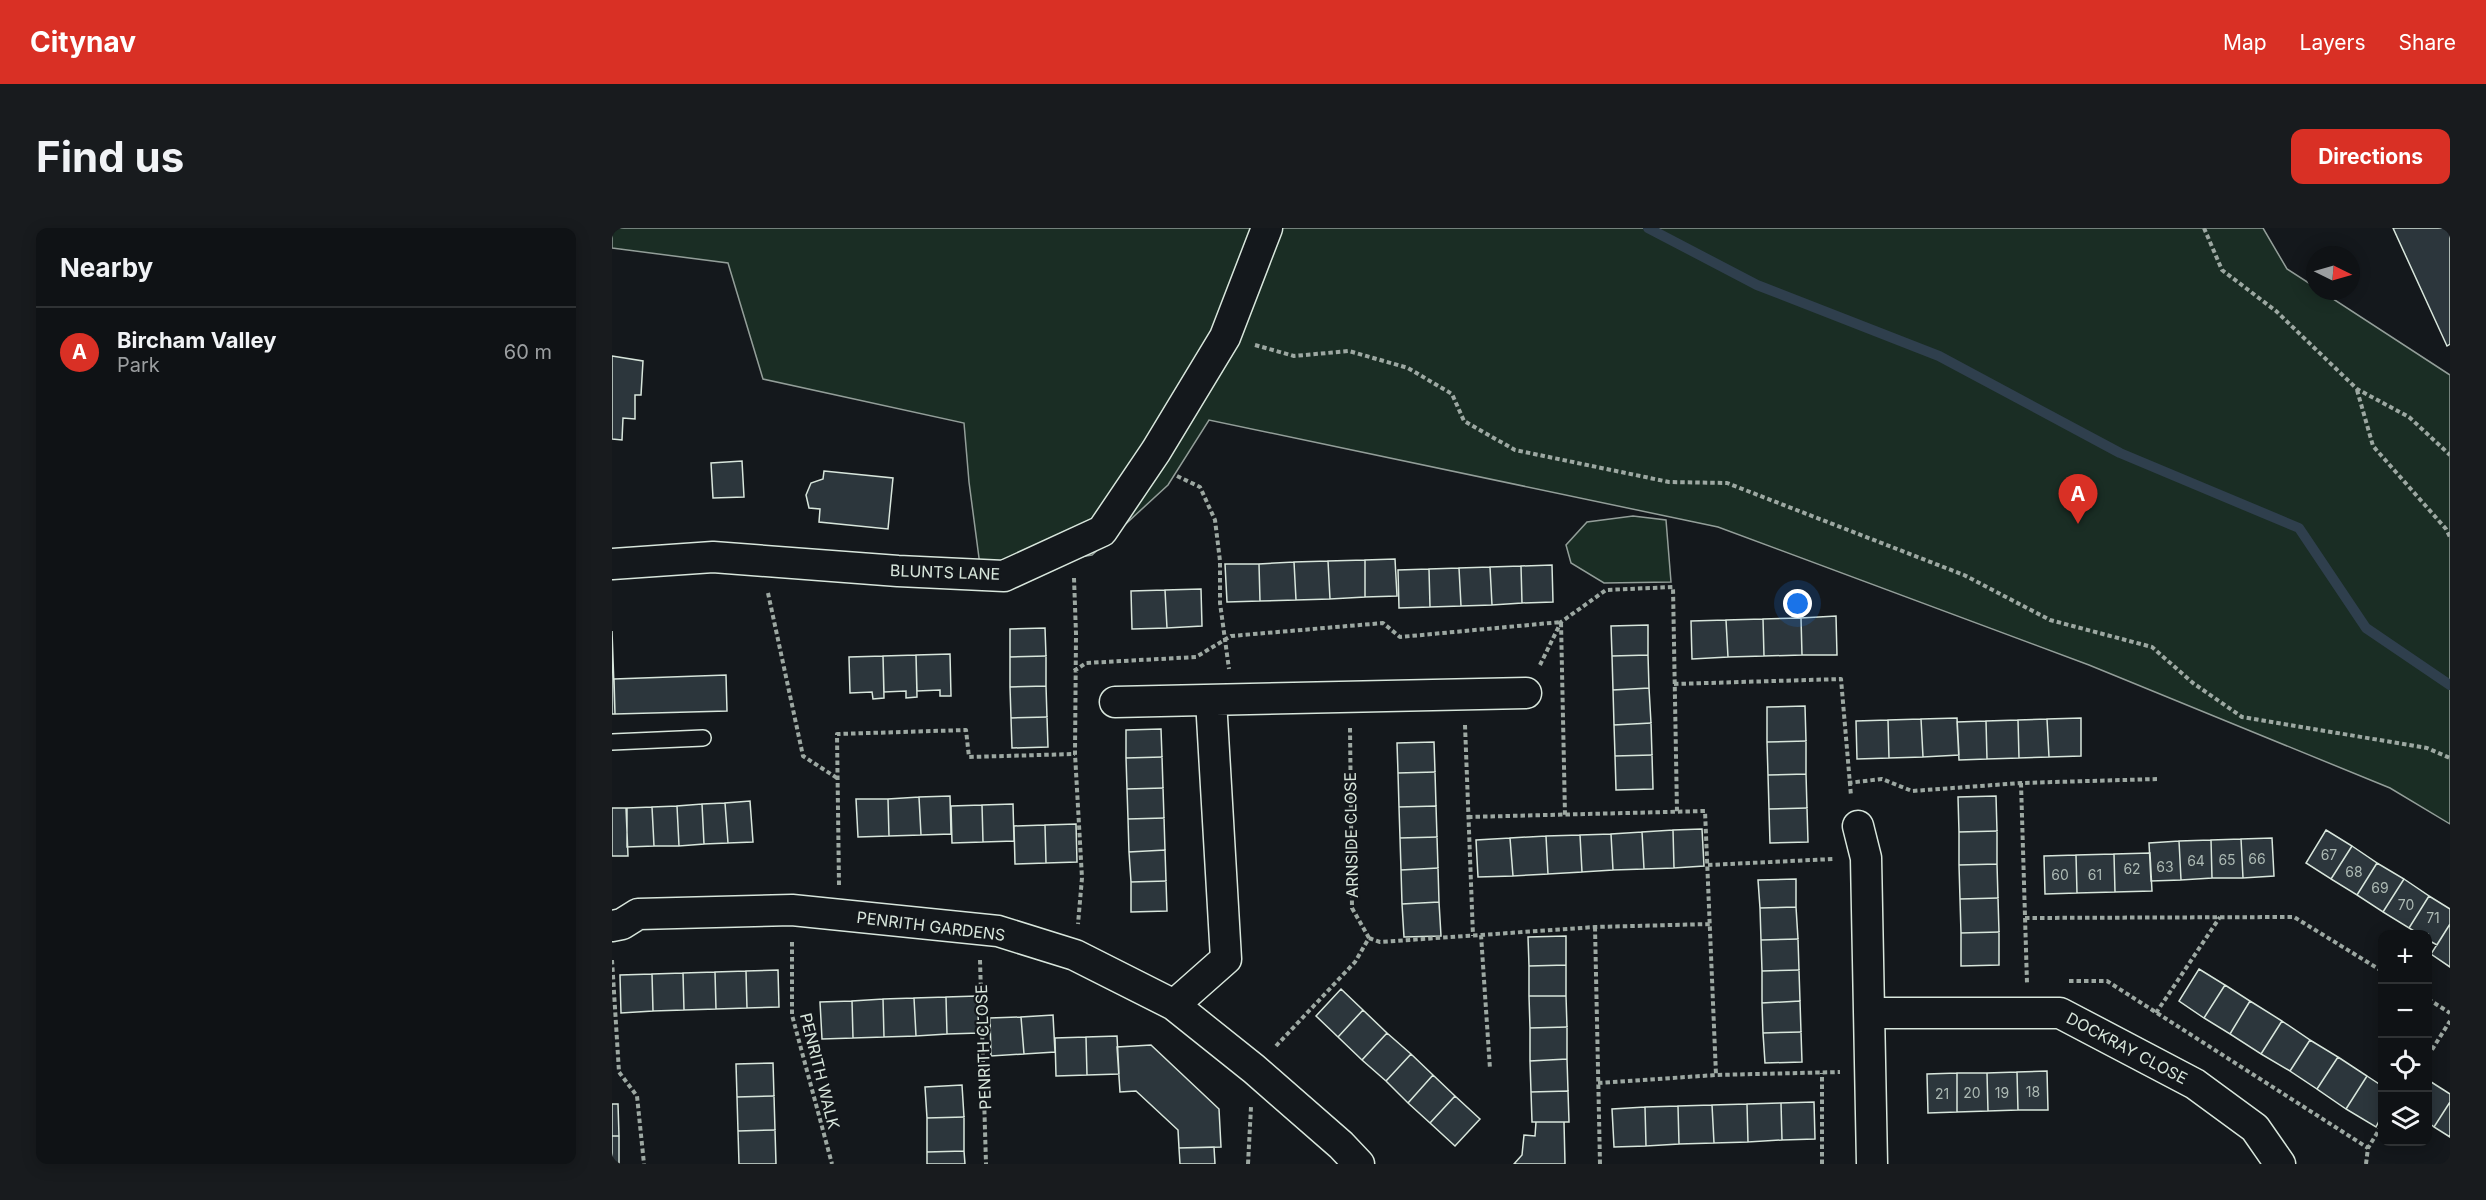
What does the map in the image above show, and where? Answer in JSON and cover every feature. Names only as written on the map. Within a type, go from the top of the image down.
[{"type":"street","name":"BLUNTS LANE","points":[[612,564],[713,557],[1004,576],[1102,531],[1156,451],[1225,337],[1268,228]]},
{"type":"street","points":[[1115,702],[1526,693]]},
{"type":"street","points":[[1174,1005],[1226,959],[1211,700]]},
{"type":"street","points":[[1858,826],[1866,858],[1872,1164]]},
{"type":"street","name":"PENRITH GARDENS","points":[[612,926],[622,924],[638,914],[792,910],[998,931],[1075,955],[1174,1005],[1254,1069],[1342,1158]]},
{"type":"street","name":"DOCKRAY CLOSE","points":[[1869,1013],[2060,1013],[2195,1084],[2256,1128],[2280,1164]]},
{"type":"lane","points":[[612,742],[703,738]]},
{"type":"path","points":[[2204,228],[2222,270],[2276,311],[2357,389],[2409,417],[2450,455]]},
{"type":"path","points":[[1225,337],[1294,356],[1349,351],[1408,368],[1452,394],[1464,422],[1515,450],[1669,482],[1727,483],[1964,575],[2050,620],[2152,647],[2193,683],[2242,717],[2427,748],[2450,758]]},
{"type":"path","points":[[2357,389],[2373,446],[2446,529],[2450,537]]},
{"type":"path","points":[[1200,487],[1215,520],[1227,661]]},
{"type":"path","points":[[761,560],[803,756],[837,778]]},
{"type":"path","points":[[1074,579],[1075,754],[1082,878],[1075,955]]},
{"type":"path","points":[[1526,693],[1561,622],[1606,590],[1673,587],[1677,812]]},
{"type":"path","points":[[1074,671],[1086,663],[1196,657],[1231,636],[1383,623],[1400,637],[1561,622]]},
{"type":"path","points":[[1561,622],[1565,815]]},
{"type":"path","points":[[1674,684],[1841,679],[1848,783],[1858,826]]},
{"type":"path","points":[[1463,695],[1473,936]]},
{"type":"path","name":"ARNSIDE CLOSE","points":[[1349,697],[1352,908],[1369,938]]},
{"type":"path","points":[[839,915],[837,734],[966,730],[969,757],[1075,754]]},
{"type":"path","points":[[1848,783],[1882,779],[1912,791],[2022,783],[2157,778]]},
{"type":"path","points":[[2022,783],[2027,981],[2038,981]]},
{"type":"path","points":[[1468,817],[1705,811],[1716,1075]]},
{"type":"path","points":[[1708,865],[1866,858]]},
{"type":"path","name":"PENRITH WALK","points":[[792,910],[792,1015],[832,1164]]},
{"type":"path","points":[[2156,1013],[2220,917]]},
{"type":"path","points":[[2025,918],[2294,917],[2378,969]]},
{"type":"path","points":[[1248,1164],[1254,1069],[1355,962],[1369,938],[1380,942],[1595,927],[1711,924]]},
{"type":"path","points":[[1595,927],[1600,1164]]},
{"type":"path","name":"PENRITH CLOSE","points":[[979,930],[986,1164]]},
{"type":"path","points":[[1481,935],[1490,1069]]},
{"type":"path","points":[[612,960],[619,1072],[637,1096],[644,1164]]},
{"type":"path","points":[[2061,981],[2106,981],[2368,1148]]},
{"type":"path","points":[[2432,1002],[2450,1013]]},
{"type":"path","points":[[2432,1048],[2450,1021]]},
{"type":"path","points":[[1598,1083],[1716,1075],[1870,1071]]},
{"type":"path","points":[[1822,1072],[1822,1164]]},
{"type":"path","points":[[2366,1164],[2368,1148],[2378,1132]]},
{"type":"green space","points":[[612,228],[2263,228],[2287,269],[2306,281],[2306,300],[2335,300],[2450,375],[2450,824],[2390,788],[2089,665],[1718,527],[1209,420],[1168,485],[1092,555],[981,573],[964,423],[763,379],[728,263],[612,248]]},
{"type":"green space","points":[[1633,516],[1666,520],[1671,582],[1604,583],[1571,563],[1566,545],[1587,522]]},
{"type":"building","points":[[2393,228],[2450,228],[2450,344],[2447,346]]},
{"type":"building","points":[[612,356],[643,361],[641,395],[635,395],[635,419],[623,418],[622,440],[612,439]]},
{"type":"building","points":[[742,461],[744,497],[713,498],[711,463]]},
{"type":"building","points":[[824,471],[893,478],[888,529],[819,522],[820,509],[809,508],[806,495],[811,483],[823,479]]},
{"type":"building","points":[[1395,559],[1397,596],[1365,597],[1365,560]]},
{"type":"building","points":[[1365,560],[1365,597],[1330,599],[1328,561]]},
{"type":"building","points":[[1328,561],[1330,599],[1296,600],[1294,562]]},
{"type":"building","points":[[1294,562],[1296,600],[1260,601],[1259,564]]},
{"type":"building","points":[[1225,564],[1259,564],[1260,601],[1227,602]]},
{"type":"building","points":[[1552,565],[1553,602],[1522,603],[1521,566]]},
{"type":"building","points":[[1521,566],[1522,603],[1492,605],[1490,567]]},
{"type":"building","points":[[1490,567],[1492,605],[1461,606],[1459,568]]},
{"type":"building","points":[[1459,568],[1461,606],[1430,607],[1429,569]]},
{"type":"building","points":[[1429,569],[1430,607],[1399,608],[1398,570]]},
{"type":"building","points":[[1201,589],[1202,626],[1167,628],[1165,590]]},
{"type":"building","points":[[1165,590],[1167,628],[1132,629],[1131,591]]},
{"type":"building","points":[[1836,616],[1837,655],[1802,655],[1801,618]]},
{"type":"building","points":[[1801,618],[1802,655],[1764,656],[1763,619]]},
{"type":"building","points":[[1763,619],[1764,656],[1728,657],[1726,620]]},
{"type":"building","points":[[1726,620],[1728,657],[1692,659],[1691,621]]},
{"type":"building","points":[[1648,625],[1648,655],[1612,656],[1611,626]]},
{"type":"building","points":[[1045,628],[1046,656],[1010,657],[1010,629]]},
{"type":"building","points":[[612,631],[615,714],[612,714]]},
{"type":"building","points":[[950,654],[951,696],[940,696],[940,690],[917,691],[916,655]]},
{"type":"building","points":[[916,655],[917,697],[906,698],[906,691],[884,692],[883,656]]},
{"type":"building","points":[[1648,655],[1649,688],[1613,690],[1612,656]]},
{"type":"building","points":[[883,656],[884,698],[873,699],[872,692],[850,693],[849,657]]},
{"type":"building","points":[[1046,656],[1046,686],[1010,687],[1010,657]]},
{"type":"building","points":[[726,675],[727,711],[615,714],[614,679]]},
{"type":"building","points":[[1046,686],[1047,717],[1011,718],[1010,687]]},
{"type":"building","points":[[1649,688],[1651,723],[1614,725],[1613,690]]},
{"type":"building","points":[[1805,706],[1806,741],[1767,742],[1767,707]]},
{"type":"building","points":[[1047,717],[1048,747],[1012,748],[1011,718]]},
{"type":"building","points":[[1957,718],[1959,755],[1923,757],[1921,719]]},
{"type":"building","points":[[2081,718],[2081,756],[2049,757],[2047,719]]},
{"type":"building","points":[[1921,719],[1923,757],[1889,758],[1888,720]]},
{"type":"building","points":[[2047,719],[2049,757],[2019,758],[2018,720]]},
{"type":"building","points":[[1888,720],[1889,758],[1857,759],[1856,721]]},
{"type":"building","points":[[2018,720],[2019,758],[1987,759],[1986,721]]},
{"type":"building","points":[[1986,721],[1987,759],[1959,760],[1957,722]]},
{"type":"building","points":[[1651,723],[1652,755],[1615,756],[1614,725]]},
{"type":"building","points":[[1161,729],[1162,757],[1126,758],[1126,730]]},
{"type":"building","points":[[1806,741],[1806,774],[1768,775],[1767,742]]},
{"type":"building","points":[[1434,742],[1435,772],[1398,773],[1397,743]]},
{"type":"building","points":[[1652,755],[1653,789],[1616,790],[1615,756]]},
{"type":"building","points":[[1162,757],[1163,788],[1127,789],[1126,758]]},
{"type":"building","points":[[1435,772],[1436,806],[1399,807],[1398,773]]},
{"type":"building","points":[[1806,774],[1807,808],[1769,809],[1768,775]]},
{"type":"building","points":[[1163,788],[1164,818],[1128,819],[1127,789]]},
{"type":"building","points":[[950,796],[951,834],[921,835],[919,797]]},
{"type":"building","points":[[1996,796],[1997,831],[1959,832],[1958,797]]},
{"type":"building","points":[[919,797],[921,835],[889,836],[888,799]]},
{"type":"building","points":[[856,799],[888,799],[889,836],[858,837]]},
{"type":"building","points":[[750,801],[753,842],[728,843],[725,803]]},
{"type":"building","points":[[725,803],[728,843],[704,844],[702,804]]},
{"type":"building","points":[[702,804],[704,844],[679,846],[677,806]]},
{"type":"building","points":[[1013,804],[1014,841],[983,842],[982,805]]},
{"type":"building","points":[[982,805],[983,842],[952,843],[951,806]]},
{"type":"building","points":[[677,806],[679,846],[654,846],[652,807]]},
{"type":"building","points":[[1436,806],[1437,837],[1400,838],[1399,807]]},
{"type":"building","points":[[652,807],[654,846],[627,847],[627,808]]},
{"type":"building","points":[[612,808],[626,808],[628,856],[612,856]]},
{"type":"building","points":[[1807,808],[1808,842],[1770,843],[1769,809]]},
{"type":"building","points":[[1164,818],[1165,850],[1129,852],[1128,819]]},
{"type":"building","points":[[1076,824],[1077,862],[1046,863],[1045,825]]},
{"type":"building","points":[[1045,825],[1046,863],[1015,864],[1014,826]]},
{"type":"building","points":[[1702,829],[1704,866],[1674,868],[1673,830]]},
{"type":"building","points":[[1673,830],[1674,868],[1644,869],[1642,832]]},
{"type":"building","points":[[2326,830],[2352,846],[2331,879],[2306,863]]},
{"type":"building","points":[[1997,831],[1997,864],[1959,865],[1959,832]]},
{"type":"building","points":[[1642,832],[1644,869],[1613,870],[1611,834]]},
{"type":"building","points":[[1611,834],[1613,870],[1582,872],[1580,835]]},
{"type":"building","points":[[1580,835],[1582,872],[1548,874],[1546,836]]},
{"type":"building","points":[[1546,836],[1548,874],[1513,876],[1510,838]]},
{"type":"building","points":[[1437,837],[1438,868],[1401,870],[1400,838]]},
{"type":"building","points":[[1510,838],[1513,876],[1478,877],[1476,840]]},
{"type":"building","points":[[2272,838],[2274,876],[2243,878],[2241,839]]},
{"type":"building","points":[[2241,839],[2243,878],[2212,878],[2211,840]]},
{"type":"building","points":[[2211,840],[2212,878],[2181,880],[2179,841]]},
{"type":"building","points":[[2179,841],[2181,880],[2151,881],[2149,843]]},
{"type":"building","points":[[2352,846],[2377,863],[2357,895],[2331,879]]},
{"type":"building","points":[[1165,850],[1166,881],[1131,882],[1129,852]]},
{"type":"building","points":[[2150,853],[2152,891],[2115,892],[2114,854]]},
{"type":"building","points":[[2114,854],[2115,892],[2077,893],[2076,855]]},
{"type":"building","points":[[2076,855],[2077,893],[2045,894],[2044,856]]},
{"type":"building","points":[[2377,863],[2404,879],[2383,912],[2357,895]]},
{"type":"building","points":[[1997,864],[1998,898],[1960,899],[1959,865]]},
{"type":"building","points":[[1438,868],[1439,902],[1402,904],[1401,870]]},
{"type":"building","points":[[1796,879],[1796,907],[1760,908],[1758,880]]},
{"type":"building","points":[[2404,879],[2429,896],[2409,928],[2383,912]]},
{"type":"building","points":[[1166,881],[1167,911],[1131,912],[1131,882]]},
{"type":"building","points":[[2429,896],[2450,909],[2450,924],[2437,945],[2432,942],[2432,930],[2409,928]]},
{"type":"building","points":[[1998,898],[1999,932],[1961,933],[1960,899]]},
{"type":"building","points":[[1439,902],[1441,936],[1404,937],[1402,904]]},
{"type":"building","points":[[1796,907],[1798,939],[1761,940],[1760,908]]},
{"type":"building","points":[[2450,924],[2450,967],[2432,952]]},
{"type":"building","points":[[1999,932],[1999,965],[1961,966],[1961,933]]},
{"type":"building","points":[[1566,936],[1566,965],[1529,966],[1528,937]]},
{"type":"building","points":[[1798,939],[1799,970],[1762,971],[1761,940]]},
{"type":"building","points":[[1566,965],[1566,996],[1529,996],[1529,966]]},
{"type":"building","points":[[2199,969],[2225,985],[2204,1018],[2179,1001]]},
{"type":"building","points":[[778,970],[779,1007],[747,1008],[746,971]]},
{"type":"building","points":[[1799,970],[1800,1001],[1762,1003],[1762,971]]},
{"type":"building","points":[[746,971],[747,1008],[716,1009],[715,972]]},
{"type":"building","points":[[715,972],[716,1009],[684,1010],[683,973]]},
{"type":"building","points":[[683,973],[684,1010],[653,1011],[652,974]]},
{"type":"building","points":[[652,974],[653,1011],[621,1013],[620,975]]},
{"type":"building","points":[[2225,985],[2250,1001],[2230,1034],[2204,1018]]},
{"type":"building","points":[[1341,989],[1363,1010],[1338,1037],[1316,1016]]},
{"type":"building","points":[[977,996],[979,1033],[947,1034],[946,997]]},
{"type":"building","points":[[1529,996],[1566,996],[1567,1027],[1530,1028]]},
{"type":"building","points":[[946,997],[947,1034],[916,1036],[914,998]]},
{"type":"building","points":[[914,998],[916,1036],[884,1037],[883,999]]},
{"type":"building","points":[[883,999],[884,1037],[853,1038],[852,1001]]},
{"type":"building","points":[[852,1001],[853,1038],[822,1039],[820,1002]]},
{"type":"building","points":[[1800,1001],[1801,1032],[1763,1033],[1762,1003]]},
{"type":"building","points":[[2250,1001],[2282,1021],[2261,1054],[2230,1034]]},
{"type":"building","points":[[1363,1010],[1387,1033],[1362,1060],[1338,1037]]},
{"type":"building","points":[[1053,1015],[1055,1052],[1024,1054],[1021,1017]]},
{"type":"building","points":[[1021,1017],[1024,1054],[991,1056],[990,1018]]},
{"type":"building","points":[[2282,1021],[2310,1040],[2290,1071],[2261,1054]]},
{"type":"building","points":[[1567,1027],[1567,1059],[1530,1061],[1530,1028]]},
{"type":"building","points":[[1801,1032],[1802,1062],[1765,1063],[1763,1033]]},
{"type":"building","points":[[1387,1033],[1411,1054],[1386,1081],[1362,1060]]},
{"type":"building","points":[[1117,1036],[1119,1074],[1087,1075],[1086,1037]]},
{"type":"building","points":[[1086,1037],[1087,1075],[1056,1076],[1055,1038]]},
{"type":"building","points":[[2310,1040],[2338,1057],[2317,1089],[2290,1071]]},
{"type":"building","points":[[1151,1045],[1219,1109],[1221,1147],[1179,1148],[1178,1130],[1136,1091],[1120,1092],[1117,1047]]},
{"type":"building","points":[[1411,1054],[1433,1075],[1408,1103],[1386,1081]]},
{"type":"building","points":[[2338,1057],[2367,1076],[2346,1109],[2317,1089]]},
{"type":"building","points":[[1567,1059],[1568,1091],[1531,1092],[1530,1061]]},
{"type":"building","points":[[773,1063],[774,1096],[737,1097],[736,1064]]},
{"type":"building","points":[[2047,1071],[2048,1110],[2018,1110],[2017,1072]]},
{"type":"building","points":[[2017,1072],[2018,1110],[1988,1111],[1987,1073]]},
{"type":"building","points":[[1957,1073],[1987,1073],[1988,1111],[1957,1112]]},
{"type":"building","points":[[1957,1073],[1957,1112],[1928,1113],[1927,1074]]},
{"type":"building","points":[[1433,1075],[1455,1096],[1430,1123],[1408,1103]]},
{"type":"building","points":[[2367,1076],[2378,1083],[2378,1123],[2376,1127],[2346,1109]]},
{"type":"building","points":[[2432,1083],[2450,1094],[2450,1102],[2434,1127],[2432,1125]]},
{"type":"building","points":[[962,1085],[964,1117],[927,1118],[925,1087]]},
{"type":"building","points":[[1568,1091],[1569,1122],[1532,1122],[1531,1092]]},
{"type":"building","points":[[774,1096],[775,1130],[738,1131],[737,1097]]},
{"type":"building","points":[[1455,1096],[1480,1119],[1455,1146],[1430,1123]]},
{"type":"building","points":[[1814,1102],[1815,1139],[1782,1140],[1781,1103]]},
{"type":"building","points":[[2450,1102],[2450,1137],[2434,1127]]},
{"type":"building","points":[[1781,1103],[1782,1140],[1748,1142],[1747,1104]]},
{"type":"building","points":[[612,1104],[618,1104],[619,1136],[612,1136]]},
{"type":"building","points":[[1747,1104],[1748,1142],[1714,1143],[1712,1105]]},
{"type":"building","points":[[1712,1105],[1714,1143],[1679,1144],[1678,1106]]},
{"type":"building","points":[[1678,1106],[1679,1144],[1646,1146],[1645,1107]]},
{"type":"building","points":[[1645,1107],[1646,1146],[1614,1147],[1612,1109]]},
{"type":"building","points":[[964,1117],[964,1151],[927,1152],[927,1118]]},
{"type":"building","points":[[1536,1122],[1564,1122],[1565,1164],[1514,1164],[1522,1155],[1524,1135],[1535,1136]]},
{"type":"building","points":[[775,1130],[776,1164],[739,1164],[738,1131]]},
{"type":"building","points":[[612,1136],[619,1136],[619,1164],[612,1164]]},
{"type":"building","points":[[1214,1147],[1215,1164],[1180,1164],[1179,1148]]},
{"type":"building","points":[[964,1151],[965,1164],[927,1164],[927,1152]]},
{"type":"waterway","points":[[1648,228],[1757,285],[1939,356],[2120,453],[2299,528],[2366,628],[2450,685]]},
{"type":"place","name":"Bircham Valley","points":[[2078,524]]}]
